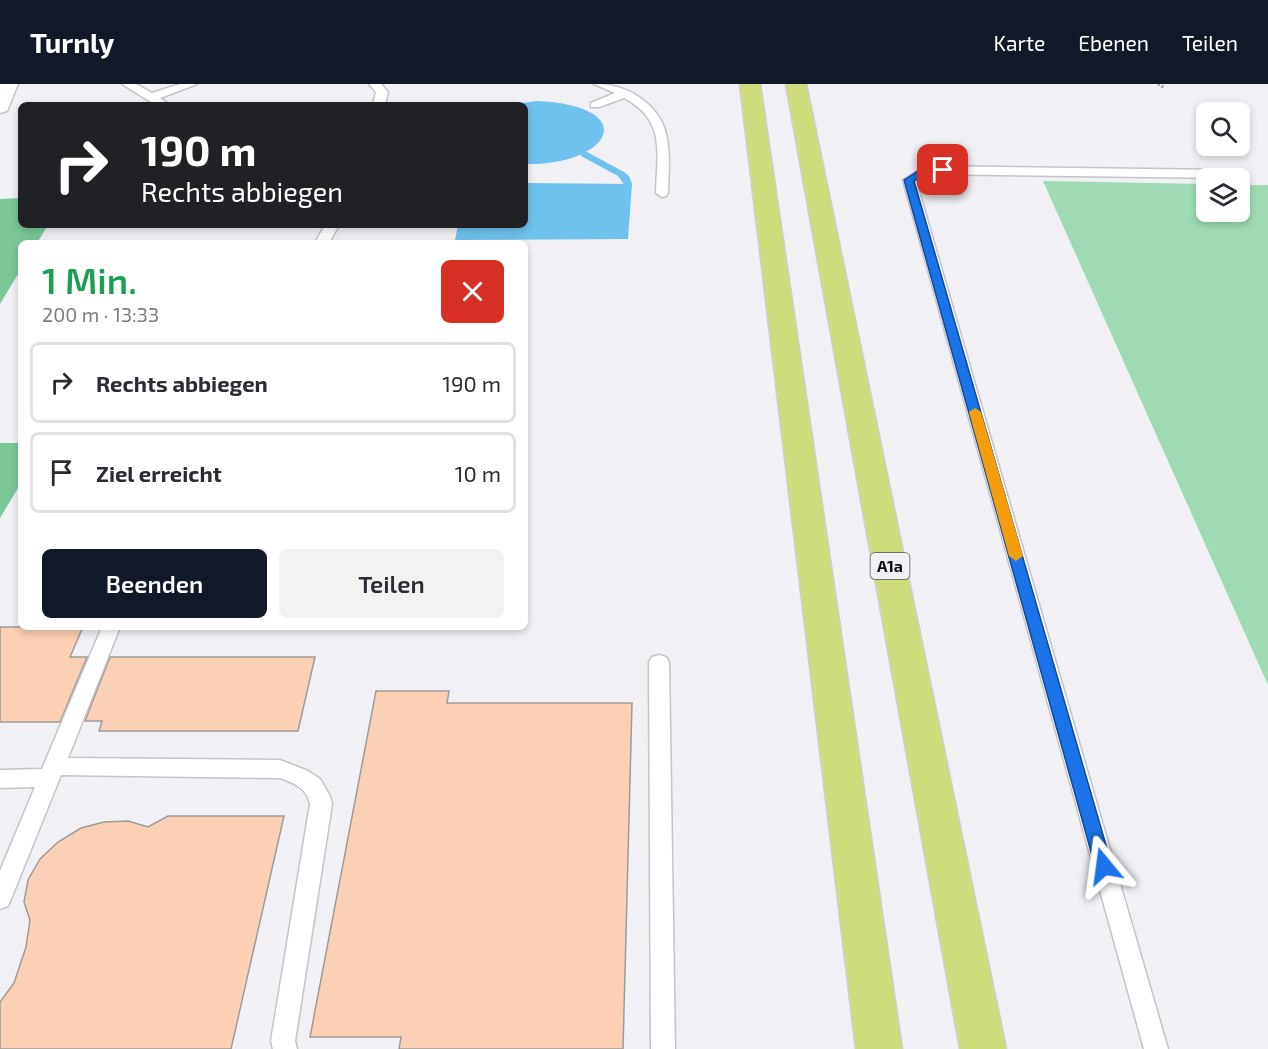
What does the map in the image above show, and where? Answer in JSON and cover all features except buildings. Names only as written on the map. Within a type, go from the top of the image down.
[{"type":"highway","points":[[750,84],[879,1049]]},
{"type":"highway","name":"A1a","points":[[796,84],[983,1049]]},
{"type":"street","points":[[0,108],[8,84]]},
{"type":"lane","points":[[128,84],[160,102]]},
{"type":"lane","points":[[152,97],[191,84]]},
{"type":"lane","points":[[600,84],[626,93],[643,103],[655,114],[662,129],[662,193]]},
{"type":"lane","points":[[380,102],[382,87]]},
{"type":"lane","points":[[595,105],[626,93]]},
{"type":"lane","points":[[1156,1049],[909,180],[926,170],[1196,174]]},
{"type":"lane","points":[[0,899],[110,630]]},
{"type":"lane","points":[[659,662],[663,1049]]},
{"type":"lane","points":[[0,778],[51,772],[280,770],[307,780],[320,794],[321,804],[284,1041],[285,1049]]},
{"type":"path","points":[[1158,84],[1165,88]]},
{"type":"green space","points":[[1043,181],[1196,184],[1196,222],[1250,222],[1250,185],[1268,185],[1268,685]]},
{"type":"green space","points":[[18,198],[18,228],[46,228],[39,240],[18,240],[18,274],[0,304],[0,199]]},
{"type":"green space","points":[[0,443],[18,443],[18,488],[0,518]]},
{"type":"water","points":[[528,102],[570,105],[592,113],[602,124],[603,135],[595,146],[578,156],[555,162],[528,164]]},
{"type":"water","points":[[528,183],[632,184],[628,239],[455,240],[457,228],[528,228]]},
{"type":"waterway","points":[[584,154],[621,174],[626,178],[628,184]]},
{"type":"slow traffic","points":[[975,412],[1016,556]]},
{"type":"route","points":[[943,170],[926,170],[909,180],[1104,866]]}]
